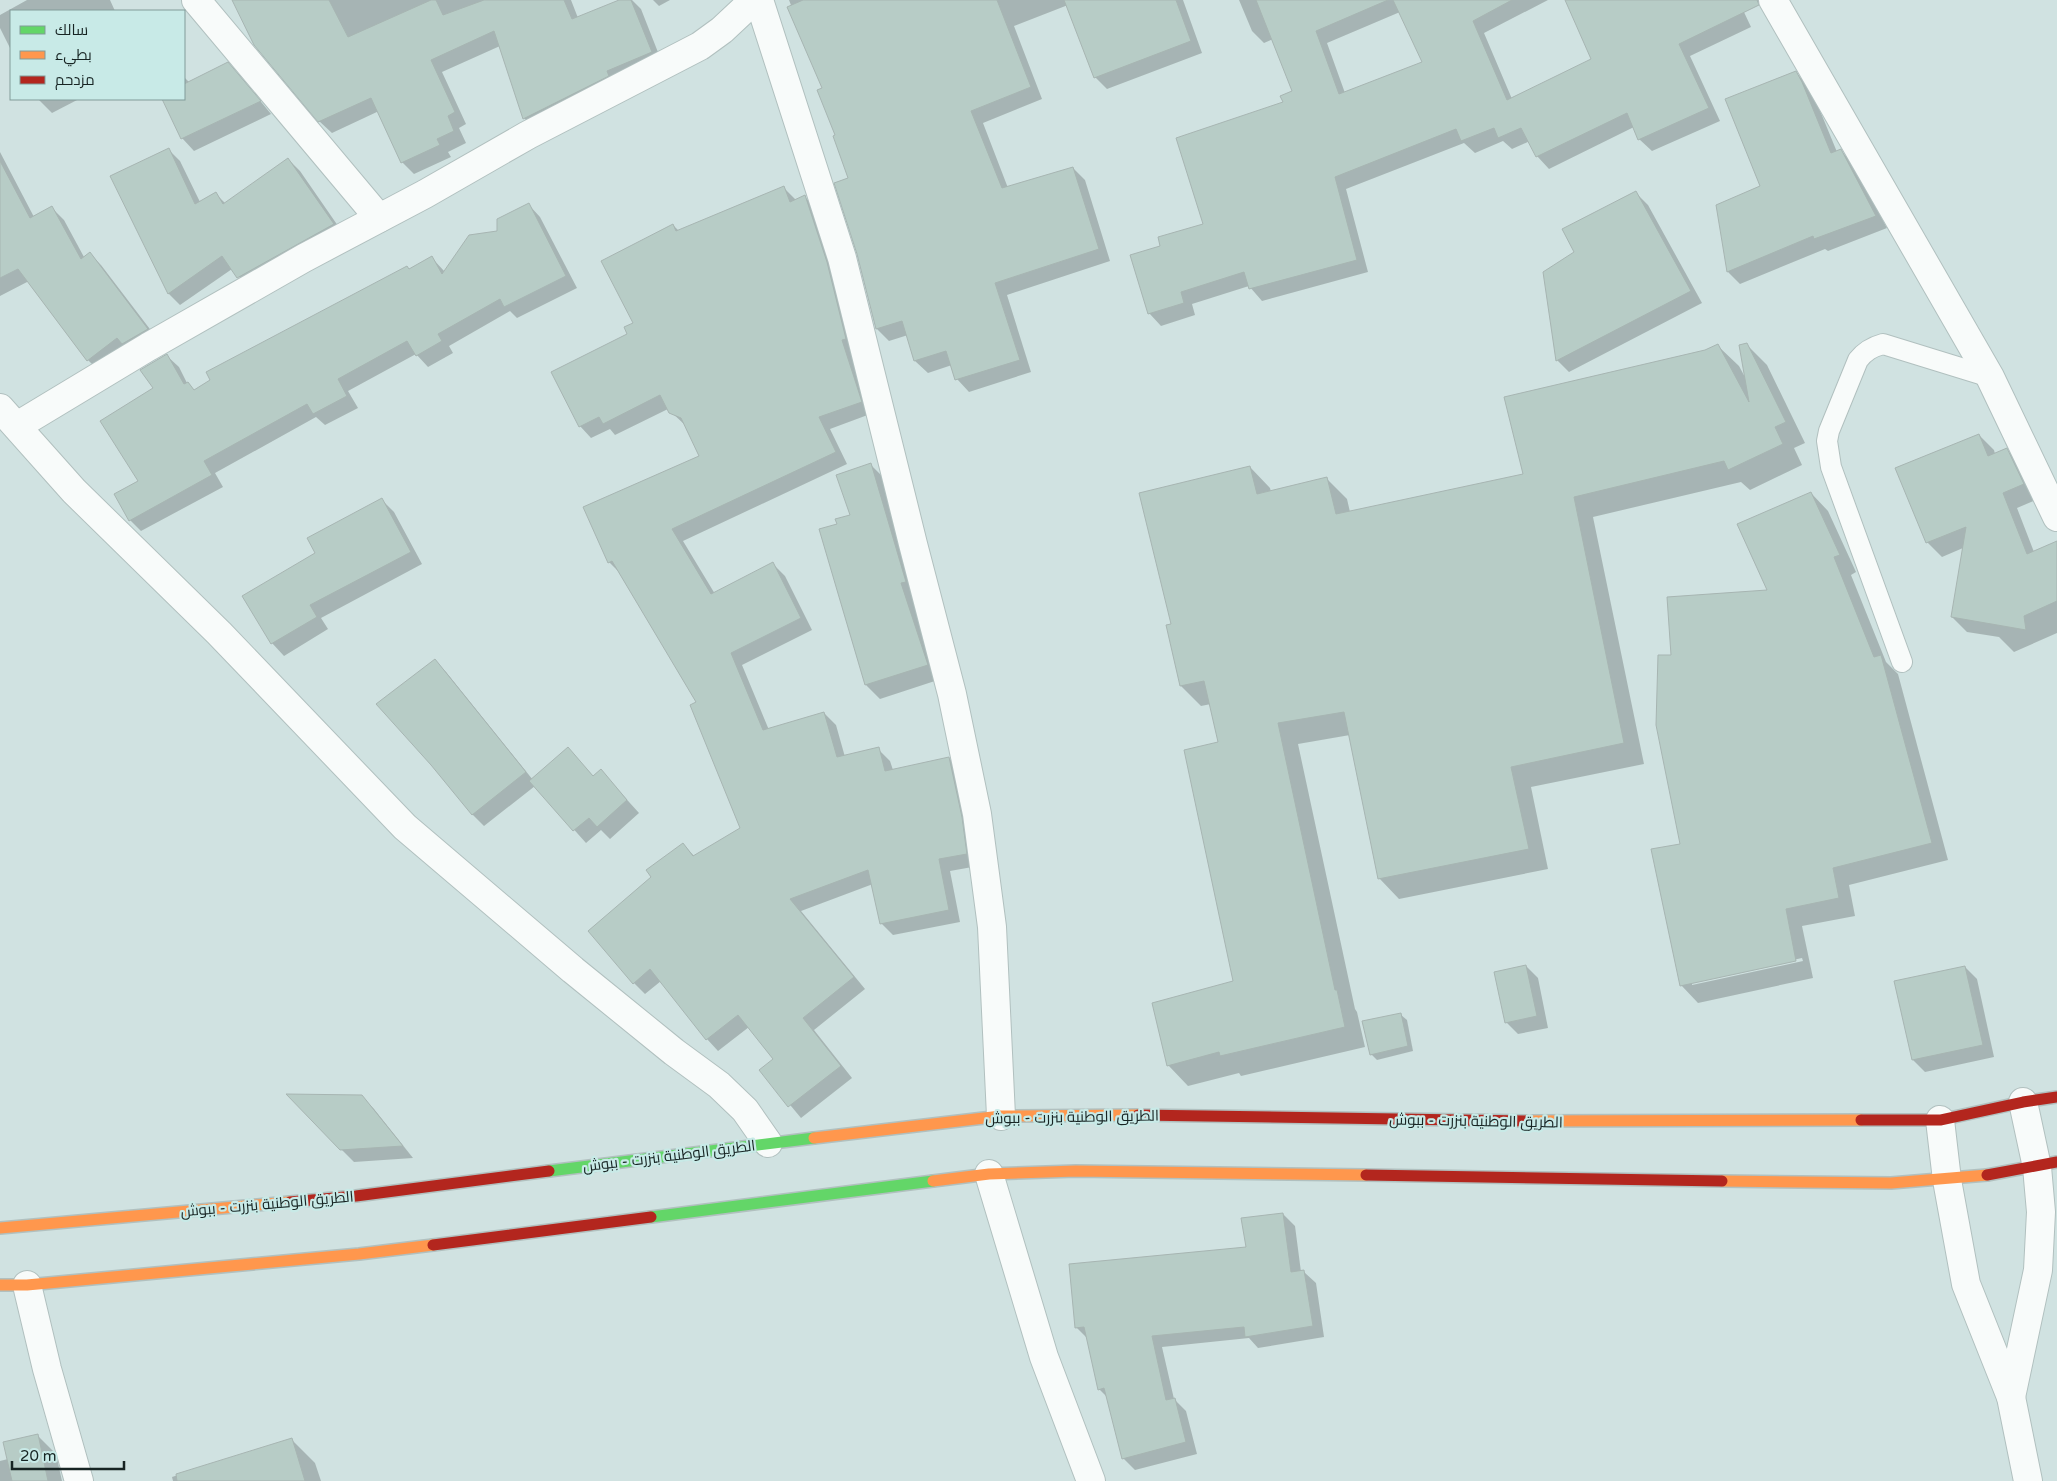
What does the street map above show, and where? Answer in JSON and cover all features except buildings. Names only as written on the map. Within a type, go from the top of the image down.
[{"type":"main road","name":"الطريق الوطنية بنزرت - ببوش","points":[[0,1228],[356,1196],[768,1143],[1001,1116],[1080,1114],[1568,1122],[1940,1120],[2057,1097]]},
{"type":"main road","points":[[0,1285],[27,1285],[359,1254],[989,1174],[1076,1171],[1891,1183],[1947,1180],[2047,1164]]},
{"type":"street","points":[[196,0],[379,218]]},
{"type":"street","points":[[754,0],[722,30],[700,46],[528,135],[304,258],[157,342],[9,417],[74,491],[219,633],[405,826],[573,970],[674,1052],[719,1085],[745,1110],[768,1143]]},
{"type":"street","points":[[759,0],[842,258],[952,694],[977,814],[992,927],[1001,1116]]},
{"type":"street","points":[[1774,0],[1990,377],[2057,517]]},
{"type":"street","points":[[2011,1397],[2038,1270],[2041,1212],[2047,1164],[2024,1102]]},
{"type":"street","points":[[1940,1120],[1947,1180],[1966,1284],[2011,1397],[2028,1481]]},
{"type":"street","points":[[989,1174],[1044,1358],[1091,1481]]},
{"type":"street","points":[[27,1285],[47,1369],[79,1481]]},
{"type":"lane","points":[[1902,662],[1831,466],[1827,441],[1829,431],[1858,360],[1865,351],[1874,346],[1883,344],[1990,377]]},
{"type":"traffic: fast","points":[[549,1171],[814,1138]]},
{"type":"traffic: fast","points":[[651,1217],[933,1181]]},
{"type":"traffic: slow","points":[[814,1138],[1001,1116],[1138,1115]]},
{"type":"traffic: slow","points":[[1526,1121],[1861,1120]]},
{"type":"traffic: slow","points":[[933,1181],[989,1174],[1076,1171],[1366,1175]]},
{"type":"traffic: slow","points":[[1722,1181],[1891,1183],[1987,1175]]},
{"type":"traffic: slow","points":[[0,1228],[290,1202]]},
{"type":"traffic: slow","points":[[0,1285],[27,1285],[359,1254],[433,1245]]},
{"type":"traffic: jam","points":[[1861,1120],[1940,1120],[2023,1102],[2057,1097]]},
{"type":"traffic: jam","points":[[1138,1115],[1526,1121]]},
{"type":"traffic: jam","points":[[1987,1175],[2057,1162]]},
{"type":"traffic: jam","points":[[290,1202],[356,1196],[549,1171]]},
{"type":"traffic: jam","points":[[1366,1175],[1722,1181]]},
{"type":"traffic: jam","points":[[433,1245],[651,1217]]}]
